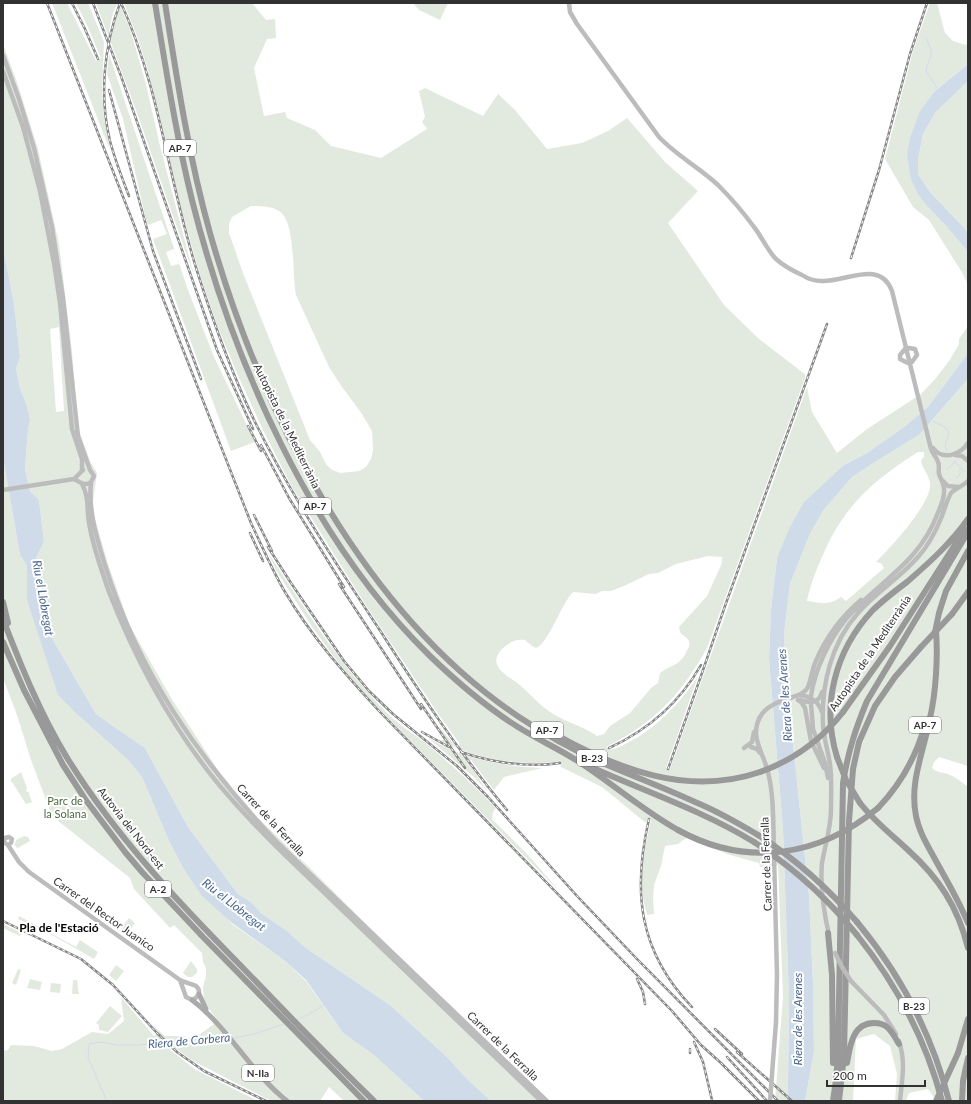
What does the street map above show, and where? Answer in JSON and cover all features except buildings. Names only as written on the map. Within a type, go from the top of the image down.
[{"type":"highway","name":"Autopista de la Mediterrània","points":[[155,3],[182,156],[198,224],[226,312],[251,377],[277,433],[305,488],[325,521],[354,567],[383,604],[417,643],[453,677],[488,706],[517,727],[575,760],[678,830],[703,842],[733,851],[761,853],[785,852],[814,845],[836,836],[860,822],[878,808],[902,778],[916,751],[922,734],[929,703],[933,641],[939,613],[946,591],[968,551]]},
{"type":"highway","name":"Autopista de la Mediterrània","points":[[165,3],[181,104],[196,177],[210,233],[225,280],[260,372],[286,428],[322,497],[362,560],[402,612],[443,654],[496,696],[542,727],[582,748],[637,771],[665,779],[695,782],[726,780],[760,772],[782,763],[806,749],[827,731],[843,712],[890,646],[968,524]]},
{"type":"highway","points":[[968,518],[938,554],[872,611],[859,627],[848,644],[836,672],[830,706],[831,729],[837,757],[846,780],[860,803],[877,822],[922,864],[944,889],[959,918],[968,948]]},
{"type":"highway","points":[[839,1080],[838,1055],[843,783],[848,750],[867,701],[968,532]]},
{"type":"highway","points":[[839,1080],[844,1048],[849,821],[853,769],[859,742],[875,706],[895,676],[952,614],[968,592]]},
{"type":"highway","points":[[3,602],[11,641]]},
{"type":"highway","name":"Autovia del Nord-est","points":[[3,619],[21,668],[42,712],[66,756],[103,811],[145,864],[217,942],[374,1100]]},
{"type":"highway","points":[[936,630],[937,642],[933,700],[929,724],[916,777],[914,793],[915,809],[918,824],[924,838],[957,899],[968,923]]},
{"type":"highway","name":"Autovia del Nord-est","points":[[3,642],[12,665],[52,745],[85,799],[110,833],[142,872],[364,1101]]},
{"type":"highway","name":"B-23","points":[[443,654],[462,673],[492,698],[555,739],[605,764],[711,809],[758,835],[804,868],[840,902],[889,964],[912,1004],[937,1058],[949,1101]]},
{"type":"highway","name":"B-23","points":[[575,760],[700,813],[724,825],[754,842],[796,872],[821,894],[858,935],[883,970],[909,1014],[926,1052],[942,1101]]},
{"type":"highway","points":[[828,933],[839,1080],[841,1087],[839,1101]]},
{"type":"highway","points":[[936,1101],[958,1053],[968,1019]]},
{"type":"highway","points":[[833,1098],[851,1042],[857,1030],[868,1023],[885,1026],[900,1044]]},
{"type":"highway","points":[[962,1101],[963,1081],[968,1058]]},
{"type":"main road","name":"N-IIa","points":[[199,994],[208,1013]]},
{"type":"main road","name":"N-IIa","points":[[192,1000],[208,1013],[264,1079],[287,1101]]},
{"type":"street","points":[[569,3],[570,12],[575,20],[659,137],[670,148],[711,179],[722,190],[751,223],[776,258],[799,274],[817,281],[828,281],[871,274],[880,276],[891,288],[930,443],[939,466],[939,473],[944,489],[944,497],[935,522],[918,550],[907,562],[877,588],[846,620],[835,635],[818,671],[812,696]]},
{"type":"street","points":[[3,55],[19,99],[34,148],[51,220],[63,298],[78,436],[90,470],[94,476],[91,482],[87,485],[74,479],[3,490]]},
{"type":"street","points":[[3,71],[23,127],[42,198],[60,303],[72,429],[82,459],[78,478],[81,483]]},
{"type":"street","points":[[906,348],[916,349],[917,358],[910,363],[900,359],[900,353],[906,348]]},
{"type":"street","points":[[930,443],[937,453],[962,456],[968,461]]},
{"type":"street","points":[[939,466],[943,460],[962,451],[968,443]]},
{"type":"street","points":[[74,479],[80,472],[87,469],[90,470]]},
{"type":"street","points":[[941,478],[948,486],[960,486]]},
{"type":"street","points":[[816,701],[821,697],[835,651],[852,620],[867,603],[901,574],[919,556],[935,533],[953,491],[968,481]]},
{"type":"street","name":"Carrer de la Ferralla","points":[[91,482],[90,490],[93,525],[125,622],[164,698],[193,742],[227,787],[276,841],[547,1101]]},
{"type":"street","name":"Carrer de la Ferralla","points":[[81,483],[88,497],[88,517],[93,542],[116,609],[151,684],[190,746],[219,785],[254,824],[541,1101]]},
{"type":"street","points":[[797,698],[808,687],[819,655],[833,631],[853,607],[877,588]]},
{"type":"street","points":[[825,684],[823,716],[825,741],[830,767],[831,798],[830,824],[822,874],[828,933],[835,953],[851,981],[888,1020],[900,1044],[904,1067],[900,1101]]},
{"type":"street","points":[[758,742],[756,745],[744,748],[752,742],[758,722],[765,710],[775,703],[787,698],[807,696],[816,701],[823,716]]},
{"type":"street","points":[[797,698],[804,706],[811,741],[829,779]]},
{"type":"street","points":[[811,704],[813,729],[825,763],[829,779],[831,798]]},
{"type":"street","name":"Carrer de la Ferralla","points":[[758,722],[756,732],[768,773],[773,810],[777,975],[776,1022],[770,1101]]},
{"type":"street","points":[[751,747],[758,750],[764,758]]},
{"type":"street","name":"Carrer del Rector Juanico","points":[[4,837],[4,842],[29,872],[180,980],[190,985]]},
{"type":"street","name":"N-IIa","points":[[180,980],[186,997],[192,1000]]},
{"type":"street","points":[[184,990],[186,986],[190,985]]},
{"type":"street","name":"N-IIa","points":[[190,985],[197,987],[199,994]]},
{"type":"street","points":[[192,1000],[199,994]]},
{"type":"green space","points":[[52,3],[67,3],[96,61],[101,58],[76,3],[88,3],[104,42],[102,91],[104,117],[110,150]]},
{"type":"green space","points":[[96,3],[119,3],[130,29],[146,84],[160,146],[194,276],[136,110]],"holes":[[[117,4],[119,7],[112,35],[109,31],[113,13]]]},
{"type":"green space","points":[[124,3],[252,3],[266,20],[275,19],[276,38],[267,39],[254,68],[264,116],[285,112],[287,118],[315,130],[331,146],[381,158],[427,129],[422,122],[425,117],[419,91],[425,88],[483,116],[498,94],[515,110],[547,149],[582,143],[608,131],[627,118],[665,162],[698,191],[668,223],[724,305],[759,339],[806,375],[707,648],[687,680],[665,706],[639,728],[606,747],[611,750],[637,737],[660,720],[681,699],[698,676],[666,768],[670,769],[807,387],[812,412],[837,453],[867,429],[921,394],[949,361],[959,344],[959,339],[968,326],[968,353],[928,407],[904,427],[867,453],[844,465],[777,558],[771,609],[769,659],[783,830],[789,999],[787,1101],[775,1101],[783,997],[778,865],[760,867],[759,863],[730,855],[686,838],[678,844],[665,846],[661,866],[654,885],[654,914],[647,915],[643,900],[642,872],[651,820],[648,819],[646,823],[602,787],[561,767],[560,762],[529,763],[498,760],[453,747],[439,740],[447,740],[438,725],[456,747],[460,744],[367,607],[292,487],[263,430],[236,371],[217,325],[199,272],[178,197],[147,67]],"holes":[[[251,206],[272,208],[279,211],[284,217],[291,237],[296,295],[329,367],[372,431],[373,450],[371,459],[366,467],[359,471],[341,473],[332,470],[326,464],[320,452],[310,440],[243,273],[229,233],[229,224],[232,217]],[[708,556],[722,557],[722,563],[707,596],[679,627],[680,632],[689,642],[689,647],[685,655],[679,662],[660,673],[658,683],[652,687],[630,713],[610,726],[604,734],[597,736],[552,713],[499,668],[496,659],[498,654],[503,648],[511,643],[519,640],[525,640],[536,648],[541,645],[573,592],[596,594],[602,591],[611,591],[649,574],[658,573],[676,564]]]},
{"type":"green space","points":[[413,3],[448,3],[440,20],[419,10]]},
{"type":"green space","points":[[930,3],[937,3],[945,33],[953,41],[966,45],[968,43],[968,64],[935,91],[907,155],[928,207],[968,252],[968,285],[963,274],[929,220],[913,207],[885,159],[913,51]]},
{"type":"green space","points":[[3,44],[18,85],[38,149],[59,244],[72,351],[78,428],[90,461],[97,473],[92,508],[108,564],[130,626],[173,701],[220,773],[257,817],[384,942],[550,1101],[491,1101],[467,1079],[447,1057],[390,1005],[306,948],[287,931],[261,913],[251,902],[238,894],[188,827],[145,748],[96,714],[53,640],[36,558],[44,542],[39,500],[30,491],[25,469],[30,419],[20,388],[16,369],[20,357],[14,303],[3,248]],"holes":[[[59,327],[64,411],[56,412],[50,329]]]},
{"type":"green space","points":[[109,54],[188,290],[214,357],[255,442],[231,451],[153,239],[167,234],[161,220],[148,225],[146,220],[123,119],[107,74]],"holes":[[[174,249],[179,264],[171,266],[166,252]]]},
{"type":"green space","points":[[968,81],[968,232],[930,192],[918,174],[918,160],[923,134],[935,113]]},
{"type":"green space","points":[[968,379],[968,766],[939,757],[934,762],[932,768],[938,772],[951,775],[968,787],[968,1101],[935,1101],[928,1089],[909,1093],[906,1101],[895,1101],[897,1074],[890,1046],[874,1034],[856,1039],[853,1101],[805,1101],[814,1052],[813,983],[809,895],[786,678],[784,634],[790,584],[810,534],[823,511],[852,477],[919,435]],"holes":[[[918,452],[924,452],[924,457],[921,460],[930,482],[928,494],[908,526],[891,547],[876,562],[881,563],[884,568],[846,601],[841,597],[828,603],[807,601],[813,578],[830,539],[849,509],[873,485],[887,474]]]},
{"type":"green space","name":"Parc de la Solana","points":[[3,458],[20,555],[27,566],[27,600],[79,716],[128,760],[142,777],[169,841],[182,866],[232,924],[285,961],[306,981],[343,1033],[375,1056],[424,1101],[344,1101],[329,1087],[320,1101],[271,1101],[193,1061],[174,1047],[170,1050],[196,1070],[258,1101],[3,1101],[3,1051],[8,1050],[11,1045],[34,1046],[52,1051],[62,1049],[92,1032],[108,1034],[124,1021],[121,997],[154,1036],[158,1032],[150,1023],[165,1036],[184,1036],[184,1038],[190,1038],[199,1035],[218,1021],[204,1002],[203,987],[206,976],[206,968],[203,962],[202,953],[174,925],[170,928],[134,889],[130,878],[52,816],[3,678]]},
{"type":"green space","points":[[267,551],[337,655],[369,694],[391,717],[438,753],[496,808],[493,812],[492,819],[527,854],[562,894],[373,703],[343,669],[312,627],[276,570]]},
{"type":"green space","points":[[427,737],[454,751],[482,760],[542,768],[504,777],[494,790],[471,760],[467,761],[488,792],[475,778]]},
{"type":"green space","points":[[21,772],[27,788],[26,791],[30,793],[32,802],[26,804],[11,782],[11,779]]},
{"type":"green space","points":[[24,836],[28,837],[30,841],[16,849],[17,848],[15,845],[14,846],[16,840]]},
{"type":"green space","points":[[19,916],[76,947],[80,940],[98,952],[94,959],[52,935],[18,919]]},
{"type":"green space","points":[[129,918],[135,923],[128,933],[121,928]]},
{"type":"green space","points":[[3,924],[22,933],[20,936],[3,928]]},
{"type":"green space","points":[[191,961],[197,969],[197,973],[192,977],[188,977],[183,973]]},
{"type":"green space","points":[[116,965],[124,971],[116,981],[109,975]]},
{"type":"green space","points":[[18,969],[21,970],[16,985],[12,983]]},
{"type":"green space","points":[[30,979],[42,982],[40,990],[27,988]]},
{"type":"green space","points":[[73,980],[77,980],[79,994],[72,994]]},
{"type":"green space","points":[[51,983],[61,984],[60,993],[50,992]]},
{"type":"green space","points":[[110,1006],[122,1016],[108,1032],[99,1030],[99,1025],[96,1023]]},
{"type":"water","points":[[968,64],[968,81],[935,113],[923,134],[918,160],[918,174],[930,192],[968,232],[968,252],[918,194],[911,179],[907,155],[910,138],[920,111],[935,91]]},
{"type":"water","name":"Riu el Llobregat","points":[[3,248],[14,303],[20,357],[16,369],[20,388],[30,419],[25,469],[30,491],[39,500],[44,542],[36,558],[53,640],[96,714],[145,748],[188,827],[238,894],[251,902],[261,913],[287,931],[306,948],[390,1005],[447,1057],[467,1079],[491,1101],[424,1101],[375,1056],[343,1033],[306,980],[285,961],[232,923],[202,896],[182,866],[169,841],[142,777],[128,760],[58,695],[27,600],[27,566],[20,555],[3,458]]},
{"type":"water","name":"Riera de les Arenes","points":[[968,353],[968,379],[919,435],[852,477],[823,511],[810,534],[790,584],[784,634],[786,678],[809,895],[814,1052],[805,1101],[787,1101],[789,999],[783,830],[769,659],[771,609],[777,558],[789,529],[804,502],[844,465],[867,453],[904,427],[928,407]]},
{"type":"waterway","points":[[926,38],[931,50],[931,56],[926,71],[937,88]]},
{"type":"waterway","points":[[933,421],[945,427],[949,432],[945,446],[947,451]]},
{"type":"waterway","points":[[954,461],[965,472]]},
{"type":"waterway","points":[[947,469],[955,462]]},
{"type":"waterway","points":[[957,478],[960,474],[960,468]]},
{"type":"waterway","name":"Riera de Corbera","points":[[297,1020],[325,1004]]},
{"type":"waterway","name":"Riera de Corbera","points":[[233,1038],[254,1034],[284,1024]]},
{"type":"waterway","name":"Riera de Corbera","points":[[107,1101],[88,1058],[89,1044],[101,1042],[117,1045],[139,1045],[180,1040],[228,1039]]},
{"type":"railway","points":[[47,3],[251,523],[276,575],[295,608],[329,654],[379,711],[672,1011],[701,1045],[759,1101]]},
{"type":"railway","points":[[72,3],[98,59]]},
{"type":"railway","points":[[93,3],[121,76],[217,350],[253,429]]},
{"type":"railway","points":[[120,3],[110,36],[104,89],[110,141],[129,196]]},
{"type":"railway","points":[[121,3],[134,35],[155,103],[179,206],[198,274],[224,349],[255,422],[299,503],[347,581],[441,723],[507,810]]},
{"type":"railway","points":[[851,258],[879,170],[910,54],[927,3]]},
{"type":"railway","points":[[109,90],[153,251],[201,379]]},
{"type":"railway","points":[[668,769],[827,324]]},
{"type":"railway","points":[[248,426],[261,451]]},
{"type":"railway","points":[[261,445],[289,498],[344,587]]},
{"type":"railway","points":[[254,515],[272,551]]},
{"type":"railway","points":[[250,533],[263,561]]},
{"type":"railway","points":[[268,547],[344,661],[369,691],[393,714],[457,766],[488,797],[577,896],[637,959],[778,1101]]},
{"type":"railway","points":[[339,584],[421,709]]},
{"type":"railway","points":[[609,748],[637,733],[662,714],[683,691],[701,665]]},
{"type":"railway","points":[[421,704],[465,768]]},
{"type":"railway","points":[[422,732],[449,747]]},
{"type":"railway","points":[[461,752],[510,764],[535,765],[560,763]]},
{"type":"railway","points":[[649,819],[641,871],[641,896],[644,920],[651,943],[661,965],[674,986],[692,1007]]},
{"type":"railway","points":[[3,921],[81,959],[113,985],[157,1033],[177,1052],[204,1071],[266,1101]]},
{"type":"railway","points":[[637,979],[643,992],[645,1004]]},
{"type":"railway","points":[[715,1029],[742,1054]]},
{"type":"railway","points":[[694,1042],[703,1062],[712,1100]]},
{"type":"railway","points":[[737,1052],[792,1101]]},
{"type":"railway","points":[[727,1057],[767,1101]]},
{"type":"district","name":"Pla de l'Estació","points":[[59,928]]}]
